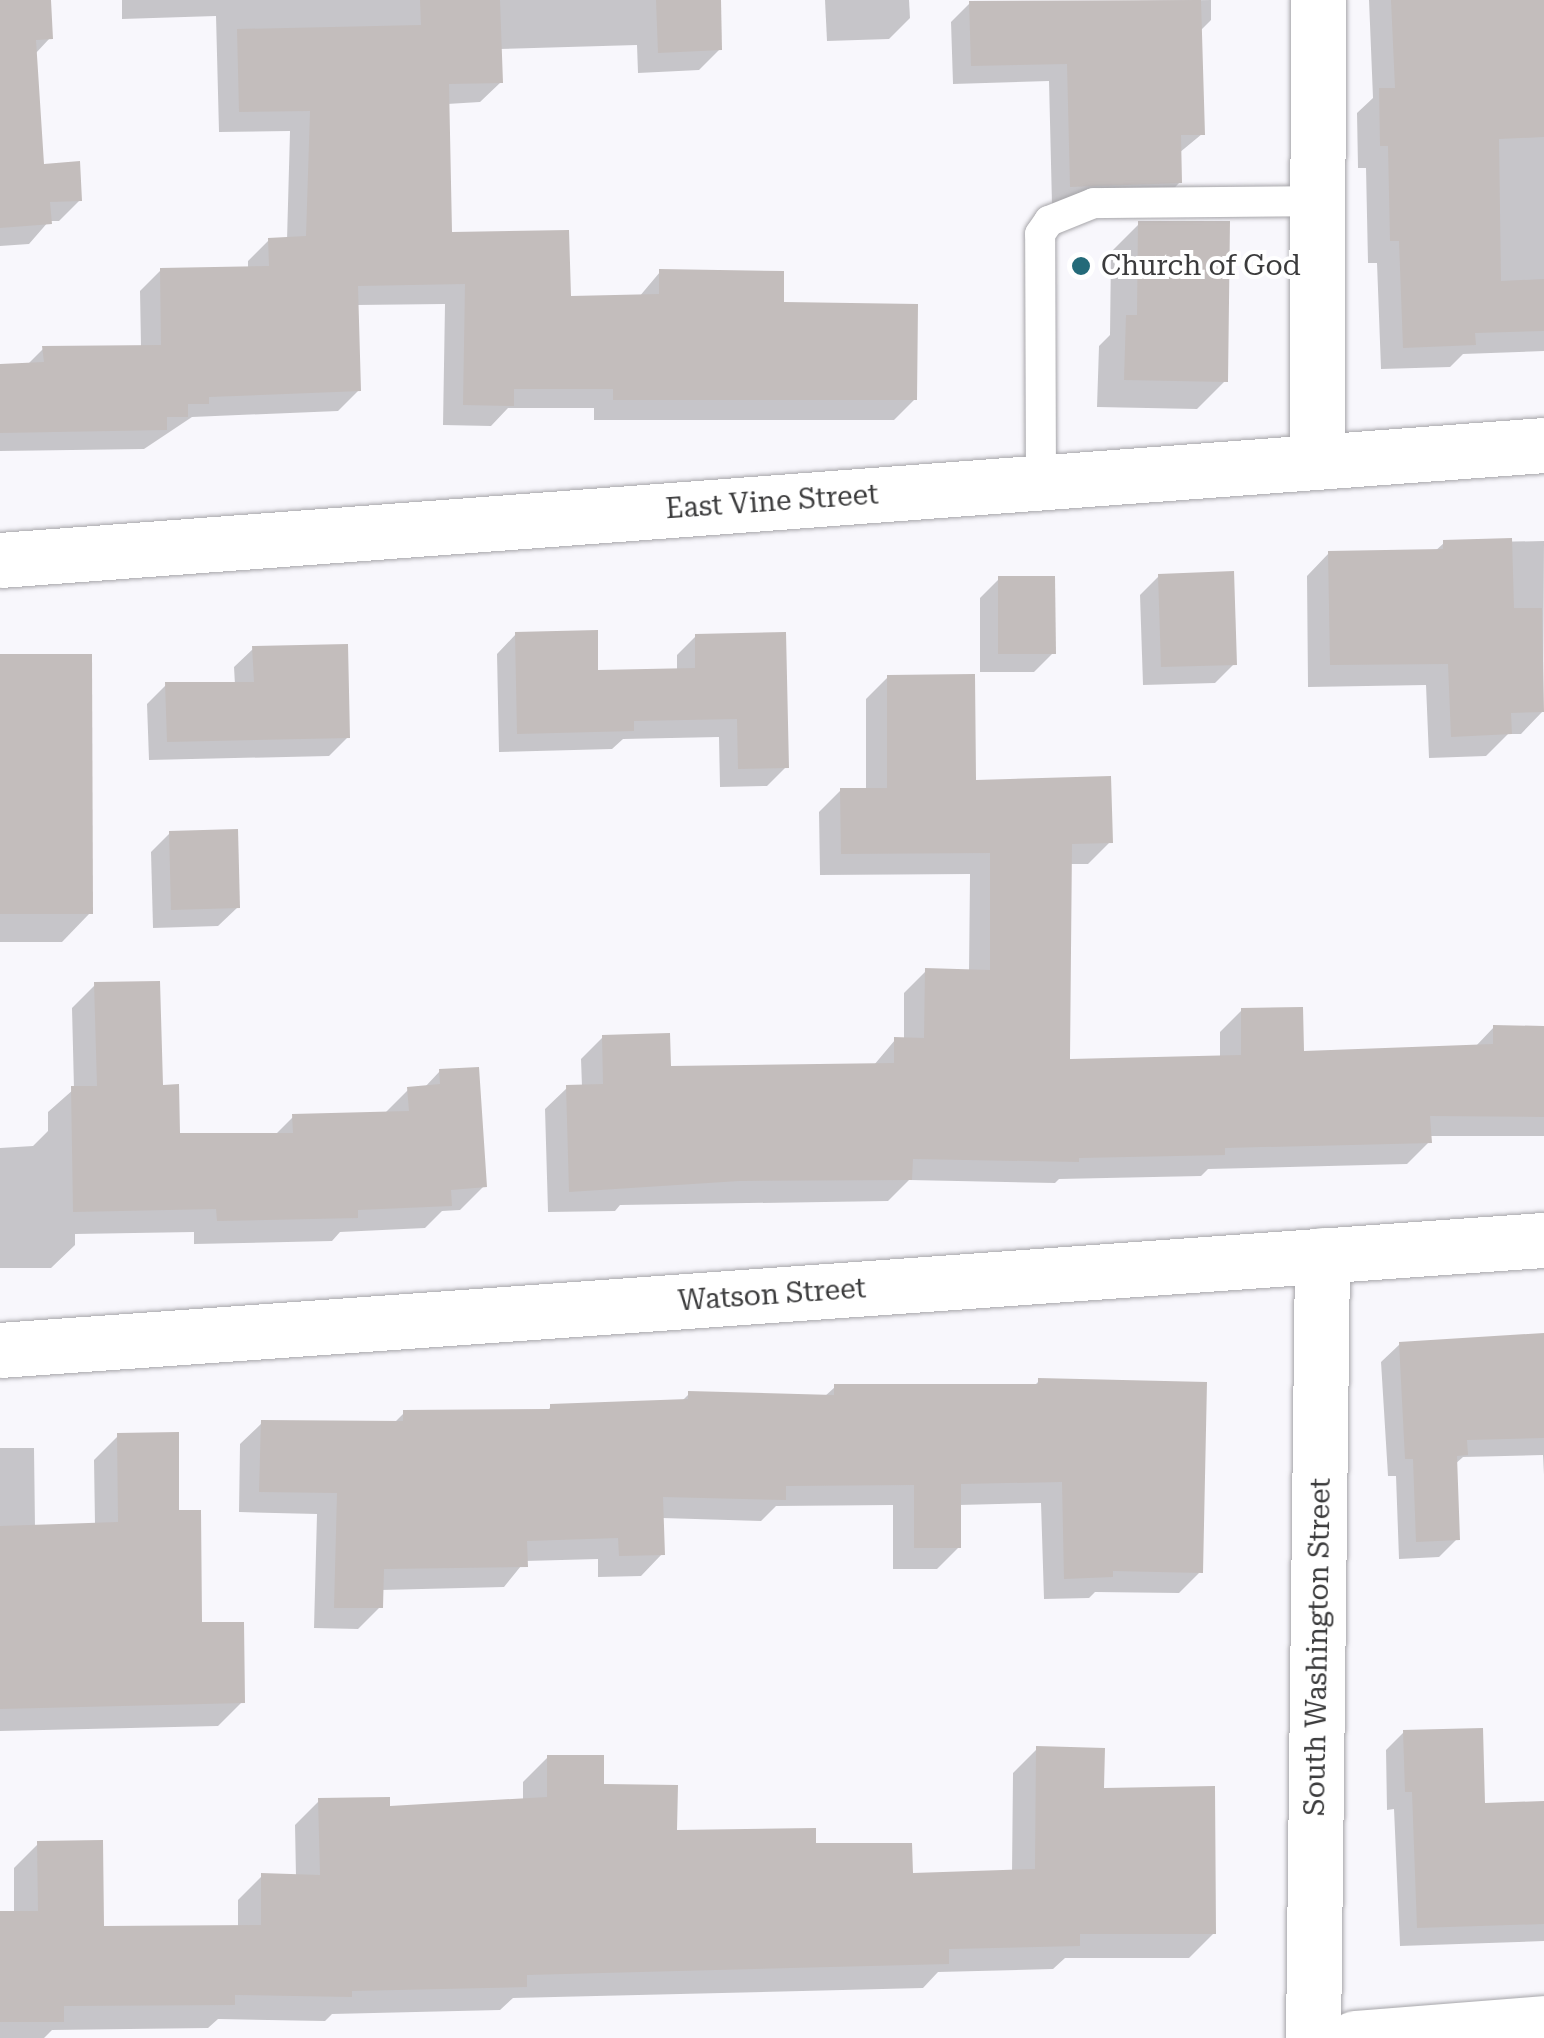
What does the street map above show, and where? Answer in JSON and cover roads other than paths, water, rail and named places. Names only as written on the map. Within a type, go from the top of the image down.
[{"type":"street","points":[[1317,461],[1318,0]]},
{"type":"street","name":"East Vine Street","points":[[0,560],[1544,445]]},
{"type":"street","name":"Watson Street","points":[[0,1350],[1544,1240]]},
{"type":"street","name":"South Washington Street","points":[[1312,2038],[1322,1255]]},
{"type":"street","points":[[1355,2038],[1544,2023]]},
{"type":"lane","points":[[1041,482],[1040,234],[1049,221],[1094,203],[1318,201]]},
{"type":"place","name":"Church of God","points":[[1081,266]]}]
